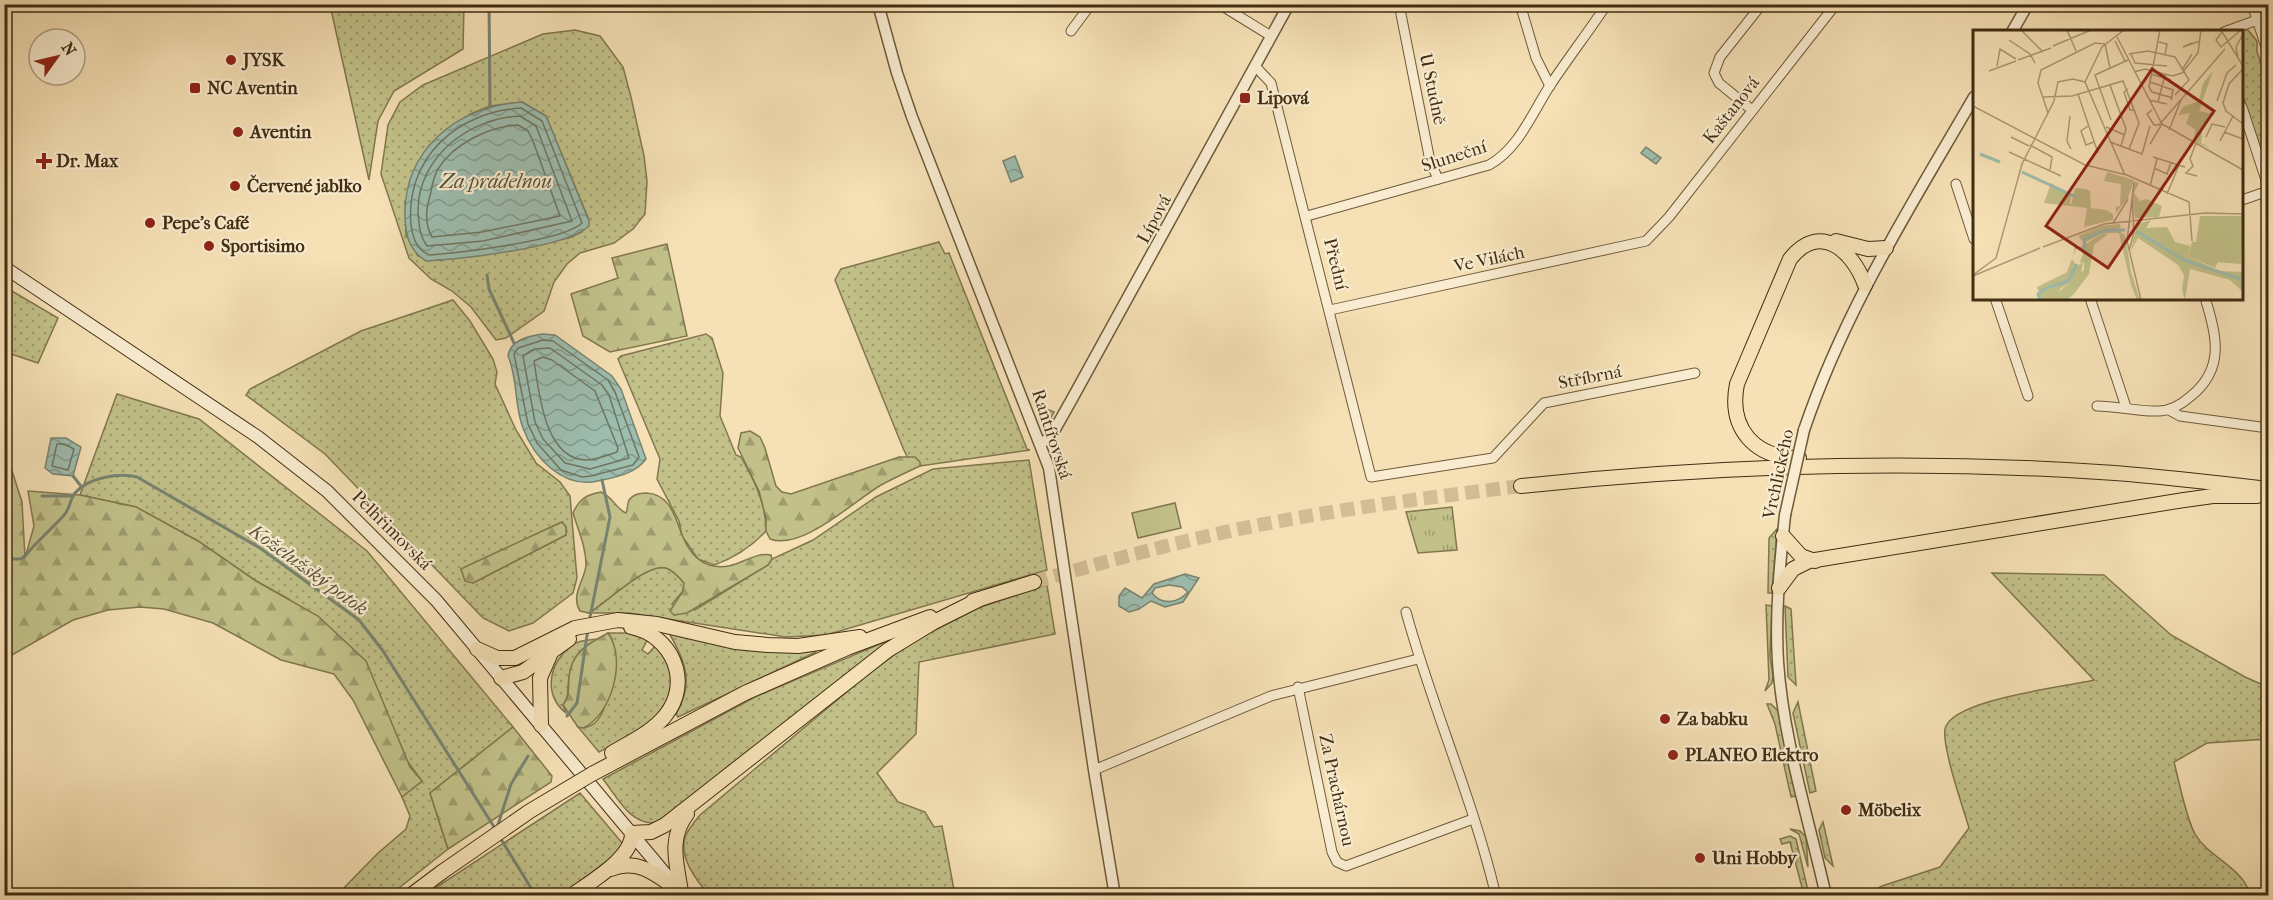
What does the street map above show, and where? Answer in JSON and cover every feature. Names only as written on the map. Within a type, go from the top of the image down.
[{"type":"main road","points":[[1825,242],[1843,249],[1850,255],[1865,285]]},
{"type":"main road","points":[[1886,249],[1868,249],[1839,242],[1825,242],[1801,248],[1790,259],[1737,384],[1735,394],[1737,417],[1744,432],[1756,446],[1776,458],[1854,459],[1900,465]]},
{"type":"main road","name":"Pelhřimovská","points":[[4,267],[294,463],[406,568],[682,894]]},
{"type":"main road","points":[[1521,486],[1721,470],[1900,465],[2115,473],[2268,489]]},
{"type":"main road","points":[[1779,588],[1793,569],[1815,561],[2184,500],[2230,495],[2268,497]]},
{"type":"main road","points":[[1783,536],[1801,556],[1815,561]]},
{"type":"main road","points":[[410,896],[513,823],[631,748],[745,693],[886,633],[1034,582]]},
{"type":"main road","points":[[571,896],[627,852],[633,842],[632,833],[658,829],[888,650],[934,622],[980,599]]},
{"type":"main road","points":[[477,650],[496,658],[515,658],[582,629],[606,624],[657,624],[735,642],[798,646],[886,633]]},
{"type":"main road","points":[[606,624],[629,627],[656,637],[671,655],[679,678],[677,693],[664,717],[631,748]]},
{"type":"main road","points":[[501,678],[523,672],[582,629]]},
{"type":"main road","points":[[541,725],[540,678],[543,666],[554,649]]},
{"type":"main road","points":[[501,678],[515,658]]},
{"type":"main road","points":[[682,894],[675,854],[675,836],[682,820],[696,801]]},
{"type":"main road","points":[[598,875],[618,866],[639,865],[682,894]]},
{"type":"street","name":"Rantířovská","points":[[878,4],[908,106],[1041,443],[1054,491],[1094,770],[1115,896]]},
{"type":"street","points":[[1071,31],[1091,4]]},
{"type":"street","points":[[1219,4],[1271,36]]},
{"type":"street","name":"Lípová","points":[[1041,443],[1050,438],[1289,4]]},
{"type":"street","name":"U Studně","points":[[1399,4],[1431,161],[1438,179]]},
{"type":"street","points":[[1520,4],[1536,58],[1550,86]]},
{"type":"street","name":"Sluneční","points":[[1306,216],[1489,165],[1501,158],[1511,147],[1550,86],[1608,4]]},
{"type":"street","points":[[1752,111],[1719,83],[1714,73],[1720,57],[1762,4]]},
{"type":"street","name":"Kaštanová","points":[[1653,237],[1836,4]]},
{"type":"street","points":[[2013,30],[2028,4]]},
{"type":"street","points":[[2252,4],[2268,54]]},
{"type":"street","points":[[2230,30],[2268,15]]},
{"type":"street","name":"Přední","points":[[1255,66],[1271,83],[1371,477]]},
{"type":"street","name":"Vrchlického","points":[[1826,896],[1782,695],[1778,662],[1779,588],[1785,515],[1804,430],[1830,357],[1865,285],[1973,99]]},
{"type":"street","points":[[2243,113],[2268,188],[2243,199]]},
{"type":"street","points":[[1956,184],[1973,236]]},
{"type":"street","name":"Ve Vilách","points":[[1330,310],[1639,244],[1653,237]]},
{"type":"street","points":[[1996,300],[2028,396]]},
{"type":"street","points":[[2091,300],[2126,407]]},
{"type":"street","points":[[2097,406],[2169,410],[2197,392],[2215,364],[2217,342],[2206,300]]},
{"type":"street","name":"Stříbrná","points":[[1371,477],[1493,458],[1544,403],[1695,373]]},
{"type":"street","points":[[2169,410],[2180,416],[2268,428]]},
{"type":"street","points":[[1406,612],[1418,658],[1473,819],[1496,896]]},
{"type":"street","points":[[1094,770],[1271,696],[1298,687],[1418,658]]},
{"type":"street","name":"Za Prachárnou","points":[[1298,687],[1332,852],[1342,865],[1346,866],[1473,819]]},
{"type":"green space","points":[[330,5],[464,5],[463,49],[394,91],[378,121],[369,180]]},
{"type":"green space","points":[[575,30],[600,36],[623,67],[644,156],[647,181],[645,214],[633,229],[614,243],[580,253],[567,264],[554,282],[544,311],[506,338],[496,340],[471,307],[452,291],[431,279],[409,258],[381,174],[388,125],[400,102],[423,85],[543,34]],"holes":[[[522,102],[546,116],[589,220],[582,232],[569,238],[442,260],[418,256],[406,235],[405,202],[470,114],[490,106]]]},
{"type":"green space","points":[[2248,30],[2257,41],[2257,52],[2268,83],[2268,171],[2243,96],[2243,31]]},
{"type":"green space","points":[[939,242],[945,254],[949,253],[1027,449],[1030,450],[920,466],[910,463],[903,448],[835,280],[841,269]]},
{"type":"green space","points":[[667,244],[687,336],[610,352],[583,336],[571,294],[618,278],[612,258]]},
{"type":"green space","points":[[5,287],[58,318],[38,363],[5,352]]},
{"type":"green space","points":[[453,300],[470,321],[493,359],[497,372],[495,384],[516,430],[536,463],[560,482],[570,496],[577,578],[573,593],[533,623],[509,631],[483,618],[325,454],[246,395],[250,389],[361,331]],"holes":[[[562,522],[566,527],[566,535],[473,583],[461,570]]]},
{"type":"green space","points":[[706,334],[712,338],[723,373],[720,416],[736,455],[741,457],[758,492],[764,511],[766,531],[742,551],[714,565],[698,559],[682,536],[679,521],[657,479],[660,459],[618,359],[621,356]]},
{"type":"green space","points":[[117,394],[199,419],[367,551],[513,727],[430,793],[448,849],[390,895],[337,895],[377,854],[406,829],[410,816],[402,797],[422,781],[289,599],[256,581],[198,541],[136,507],[80,495]]},
{"type":"green space","points":[[1038,406],[1054,412],[1048,423],[1045,423]]},
{"type":"green space","points":[[750,431],[760,437],[776,486],[782,492],[791,494],[899,457],[915,457],[920,462],[920,466],[881,485],[812,531],[783,541],[770,539],[766,531],[766,518],[759,491],[738,448],[741,433]]},
{"type":"green space","points":[[5,449],[22,502],[25,558],[34,526],[28,491],[80,495],[136,507],[198,541],[256,581],[318,616],[366,661],[410,767],[422,781],[402,797],[353,700],[334,674],[281,660],[213,623],[164,609],[140,607],[108,610],[73,620],[5,659]]},
{"type":"green space","points":[[1029,460],[1047,570],[826,635],[786,637],[629,613],[589,613],[637,577],[658,568],[671,570],[684,583],[683,591],[672,604],[695,610],[768,565],[772,559],[813,540],[876,497],[933,469]]},
{"type":"green space","points":[[601,492],[626,513],[629,500],[637,494],[646,493],[664,499],[674,514],[690,550],[709,565],[727,566],[763,555],[771,555],[772,559],[768,565],[687,613],[674,615],[670,611],[683,591],[684,583],[666,568],[658,568],[637,577],[589,613],[580,611],[577,605],[577,593],[585,571],[586,558],[573,513],[584,498]]},
{"type":"green space","points":[[1175,503],[1181,528],[1138,538],[1132,513]]},
{"type":"green space","points":[[1452,507],[1457,550],[1418,553],[1406,512]]},
{"type":"green space","points":[[562,522],[566,527],[566,535],[473,583],[465,581],[461,569]]},
{"type":"green space","points":[[1777,529],[1772,593],[1768,593],[1769,538]]},
{"type":"green space","points":[[1992,573],[2104,575],[2171,635],[2245,677],[2268,687],[2268,739],[2207,743],[2174,762],[2195,834],[2209,850],[2241,877],[2250,895],[1865,895],[1882,886],[1940,867],[1969,828],[1945,738],[1945,729],[1952,719],[1987,702],[2094,680]]},
{"type":"green space","points":[[1047,585],[1055,634],[919,662],[916,734],[877,773],[898,802],[925,812],[934,827],[942,826],[955,895],[709,895],[690,868],[684,851],[686,835],[700,815],[867,675],[912,642],[978,608]]},
{"type":"green space","points":[[1766,605],[1772,606],[1770,656],[1773,676],[1772,683],[1765,691],[1769,680]]},
{"type":"green space","points":[[1785,606],[1791,609],[1796,685],[1788,677]]},
{"type":"green space","points":[[608,633],[628,633],[648,639],[642,650],[648,654],[656,645],[668,664],[672,682],[669,697],[648,723],[599,752],[578,727],[590,726],[598,719],[604,708],[608,694],[611,663],[612,639]]},
{"type":"green space","points":[[608,633],[614,644],[616,657],[616,671],[609,699],[593,721],[583,728],[578,727],[563,705],[568,695],[570,669],[582,650]]},
{"type":"green space","points":[[669,633],[816,649],[816,652],[678,717],[676,714],[685,693],[686,673],[680,654]]},
{"type":"green space","points":[[894,638],[656,823],[639,820],[631,815],[603,779],[755,697]]},
{"type":"green space","points":[[598,639],[583,650],[572,664],[563,705],[566,713],[558,706],[551,687],[554,668],[565,651],[574,644]]},
{"type":"green space","points":[[1798,702],[1816,791],[1810,793],[1793,713]]},
{"type":"green space","points":[[1767,704],[1771,704],[1778,711],[1797,796],[1791,797],[1775,724]]},
{"type":"green space","points":[[513,727],[552,776],[551,782],[448,849],[430,793]]},
{"type":"green space","points":[[580,793],[623,844],[619,852],[561,895],[423,896]]},
{"type":"green space","points":[[1823,822],[1833,866],[1825,858],[1819,830]]},
{"type":"green space","points":[[1790,829],[1800,831],[1806,837],[1808,867],[1799,834]]},
{"type":"green space","points":[[1790,836],[1796,839],[1809,895],[1804,895],[1790,842],[1782,844],[1780,839]]},
{"type":"water","name":"Za prádelnou","points":[[522,102],[546,116],[589,221],[589,226],[577,234],[537,246],[487,255],[426,261],[416,253],[410,243],[405,218],[407,193],[413,171],[424,152],[438,136],[456,123],[498,106]]},
{"type":"water","points":[[1646,147],[1661,158],[1656,164],[1641,153]]},
{"type":"water","points":[[1015,156],[1023,177],[1011,182],[1003,161]]},
{"type":"water","points":[[542,334],[555,335],[612,376],[621,389],[646,459],[642,464],[625,474],[585,482],[562,476],[542,460],[534,450],[520,419],[508,356],[512,346],[516,343]]},
{"type":"water","points":[[51,438],[66,438],[81,447],[73,476],[53,474],[45,468]]},
{"type":"water","points":[[1185,574],[1199,578],[1183,602],[1165,607],[1151,601],[1129,612],[1119,606],[1119,596],[1125,588],[1142,598],[1154,584]],"holes":[[[1169,585],[1182,587],[1188,592],[1175,601],[1160,600],[1152,593],[1155,588]]]},
{"type":"waterway","points":[[489,4],[490,106]]},
{"type":"waterway","points":[[487,275],[489,289],[514,343]]},
{"type":"waterway","points":[[73,476],[81,486]]},
{"type":"waterway","name":"Koželužský potok","points":[[4,559],[21,559],[26,555],[65,514],[75,493],[88,483],[113,476],[137,477],[260,548],[359,620],[383,651],[496,830]]},
{"type":"waterway","points":[[589,622],[610,517],[602,480]]},
{"type":"waterway","points":[[42,496],[73,496]]},
{"type":"waterway","points":[[567,716],[577,703],[588,629]]},
{"type":"waterway","points":[[497,828],[511,784],[528,756]]},
{"type":"waterway","name":"Koželužský potok","points":[[499,836],[536,896]]},
{"type":"tunnel","points":[[1034,582],[1174,544],[1259,525],[1357,508],[1521,486]]},
{"type":"place","name":"JYSK","points":[[231,60]]},
{"type":"place","name":"NC Aventin","points":[[195,88]]},
{"type":"place","name":"Lipová","points":[[1245,98]]},
{"type":"place","name":"Aventin","points":[[238,132]]},
{"type":"place","name":"Dr. Max","points":[[44,161]]},
{"type":"place","name":"Červené jablko","points":[[235,186]]},
{"type":"place","name":"Pepe's Café","points":[[150,223]]},
{"type":"place","name":"Sportisimo","points":[[209,246]]},
{"type":"place","name":"Za babku","points":[[1665,719]]},
{"type":"place","name":"PLANEO Elektro","points":[[1673,755]]},
{"type":"place","name":"Möbelix","points":[[1846,810]]},
{"type":"place","name":"Uni Hobby","points":[[1700,858]]}]
